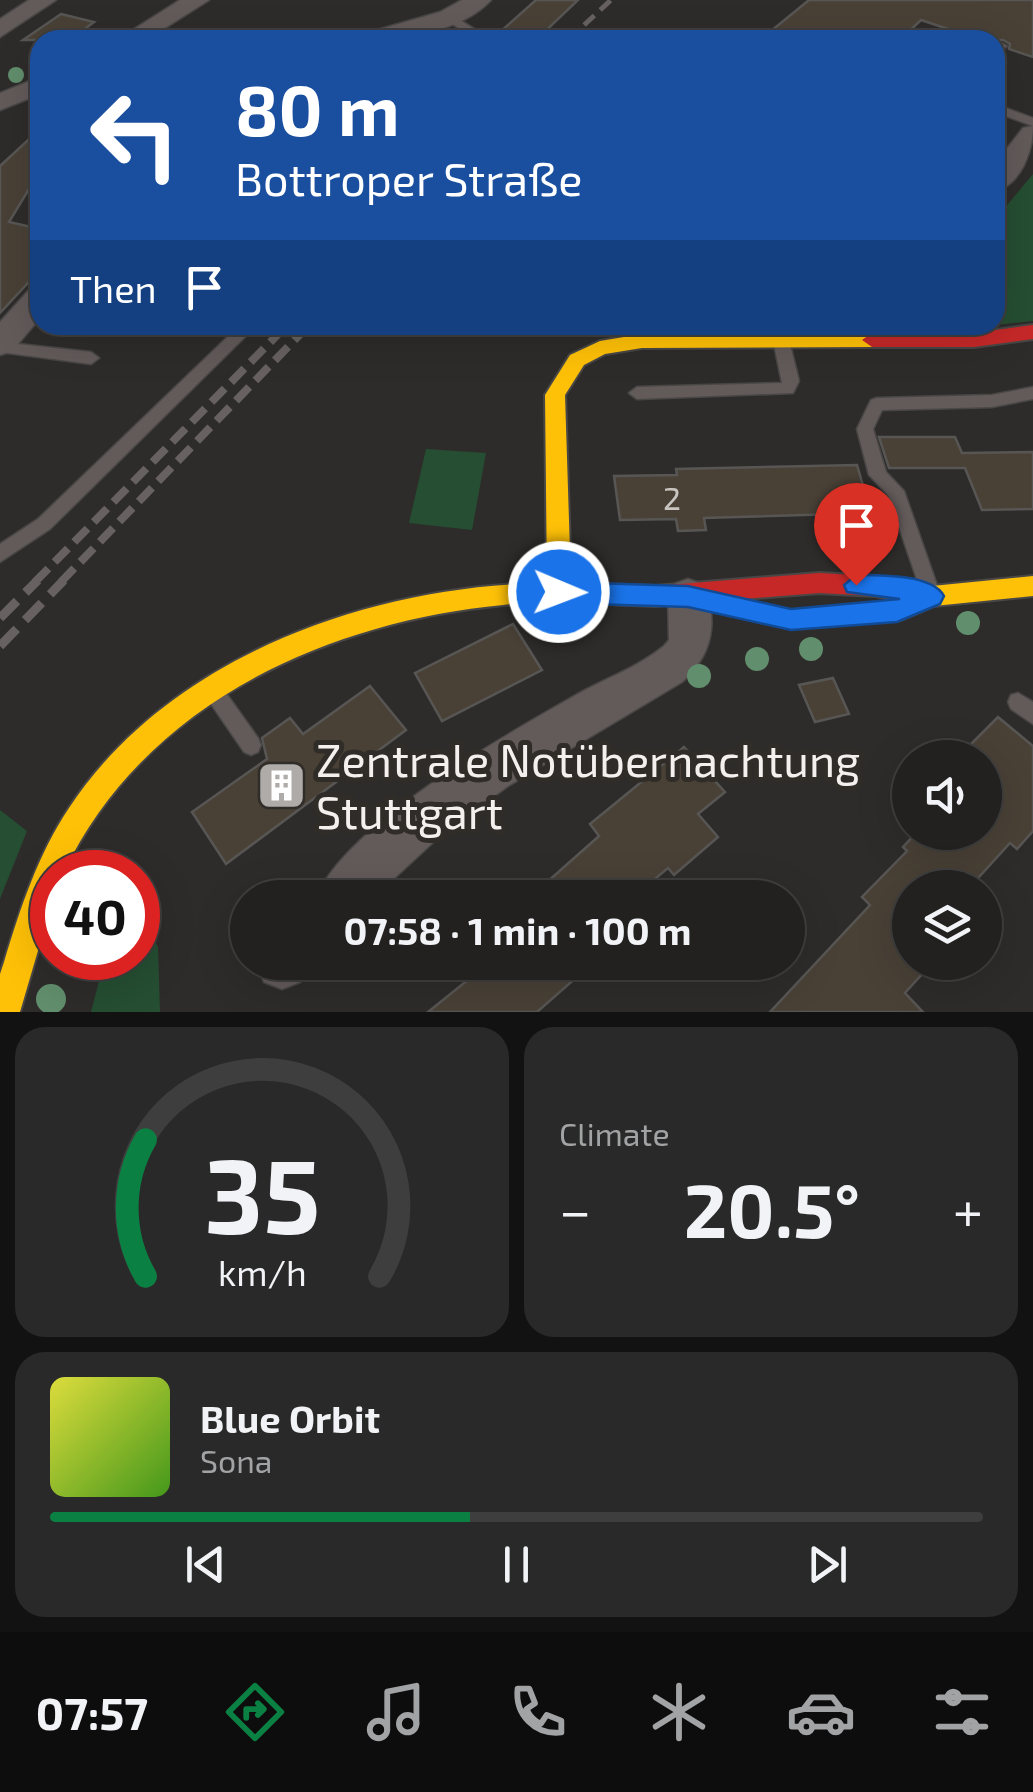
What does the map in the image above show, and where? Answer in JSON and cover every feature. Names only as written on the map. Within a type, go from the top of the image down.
[{"type":"street","points":[[0,30],[44,0]]},
{"type":"street","points":[[146,30],[198,0]]},
{"type":"street","points":[[403,30],[448,17],[479,0]]},
{"type":"street","points":[[0,102],[30,88]]},
{"type":"street","points":[[1005,169],[1033,134]]},
{"type":"street","points":[[0,345],[30,310]]},
{"type":"street","points":[[905,335],[974,340],[1033,332]]},
{"type":"street","points":[[559,592],[555,395],[566,368],[597,347],[617,343],[781,340],[832,335]]},
{"type":"street","points":[[960,335],[974,340]]},
{"type":"street","points":[[61,850],[96,790],[143,738],[212,689],[311,640],[384,614],[484,597],[559,592],[688,596],[823,584],[889,586],[932,596]]},
{"type":"street","points":[[882,613],[932,596],[1033,586]]},
{"type":"street","points":[[688,596],[753,612]]},
{"type":"street","points":[[354,880],[483,777],[597,706],[668,672],[690,647],[688,596]]},
{"type":"street","points":[[5,997],[30,942]]},
{"type":"lane","points":[[448,17],[469,30]]},
{"type":"lane","points":[[1005,112],[1033,122]]},
{"type":"lane","points":[[0,554],[44,524],[240,335]]},
{"type":"lane","points":[[636,393],[787,388],[791,382],[781,340]]},
{"type":"lane","points":[[0,345],[92,358]]},
{"type":"lane","points":[[932,596],[894,491],[878,476],[866,428],[877,404],[992,401],[1033,393]]},
{"type":"lane","points":[[212,689],[251,745]]},
{"type":"green space","points":[[1033,174],[1033,321],[1005,324],[1005,208]]},
{"type":"green space","points":[[426,449],[486,453],[472,530],[409,523]]},
{"type":"green space","points":[[0,810],[27,831],[0,899]]},
{"type":"green space","points":[[99,980],[159,980],[160,1012],[91,1012]]},
{"type":"building","points":[[536,0],[578,0],[546,30],[502,30]]},
{"type":"building","points":[[809,0],[1033,0],[1033,57],[1009,49],[1005,30],[951,30],[921,20],[910,30],[772,30]]},
{"type":"building","points":[[61,14],[94,22],[83,30],[38,30]]},
{"type":"building","points":[[30,138],[30,187],[9,222],[30,227],[30,281],[0,313],[0,166]]},
{"type":"building","points":[[879,437],[955,437],[962,453],[1033,452],[1033,509],[982,510],[965,468],[889,468]]},
{"type":"building","points":[[857,465],[871,513],[704,518],[706,530],[678,531],[676,519],[620,520],[614,476],[677,475],[676,469]]},
{"type":"building","points":[[513,624],[542,670],[442,721],[415,673]]},
{"type":"building","points":[[833,678],[849,714],[815,722],[799,685]]},
{"type":"building","name":"Zentrale Notübernachtung Stuttgart","points":[[370,686],[406,730],[226,864],[192,812],[267,759],[262,738],[290,718],[303,734]]},
{"type":"building","points":[[998,717],[1033,746],[1033,831],[1017,849],[1010,843],[985,870],[892,870],[892,980],[917,980],[905,993],[923,1012],[770,1012],[800,980],[805,980],[805,975],[870,905],[862,897],[906,850],[1002,850],[1002,740],[975,740]]},
{"type":"building","points":[[684,747],[725,792],[698,814],[718,837],[674,875],[668,868],[654,880],[549,880],[599,836],[590,824]]},
{"type":"building","points":[[468,980],[573,980],[537,1012],[428,1012]]},
{"type":"railway","points":[[579,30],[611,0]]},
{"type":"railway","points":[[35,582],[277,335]]},
{"type":"railway","points":[[61,582],[299,335]]},
{"type":"railway","points":[[0,618],[38,580]]},
{"type":"railway","points":[[0,646],[64,580]]},
{"type":"traffic: slow","points":[[559,592],[555,395],[577,360],[600,348],[642,341],[872,340]]},
{"type":"traffic: slow","points":[[901,610],[932,596],[1033,586]]},
{"type":"traffic: slow","points":[[4,1012],[45,885],[80,815],[118,766],[162,724],[212,688],[266,658],[323,634],[443,603],[541,593],[655,596]]},
{"type":"traffic: jam","points":[[872,340],[974,340],[1033,332]]},
{"type":"traffic: jam","points":[[655,596],[819,583],[876,586],[932,596]]},
{"type":"place","name":"Zentrale Notübernachtung Stuttgart","points":[[281,785]]},
{"type":"route","points":[[559,592],[688,596],[791,619],[897,611],[932,596],[889,586],[856,585]]}]
